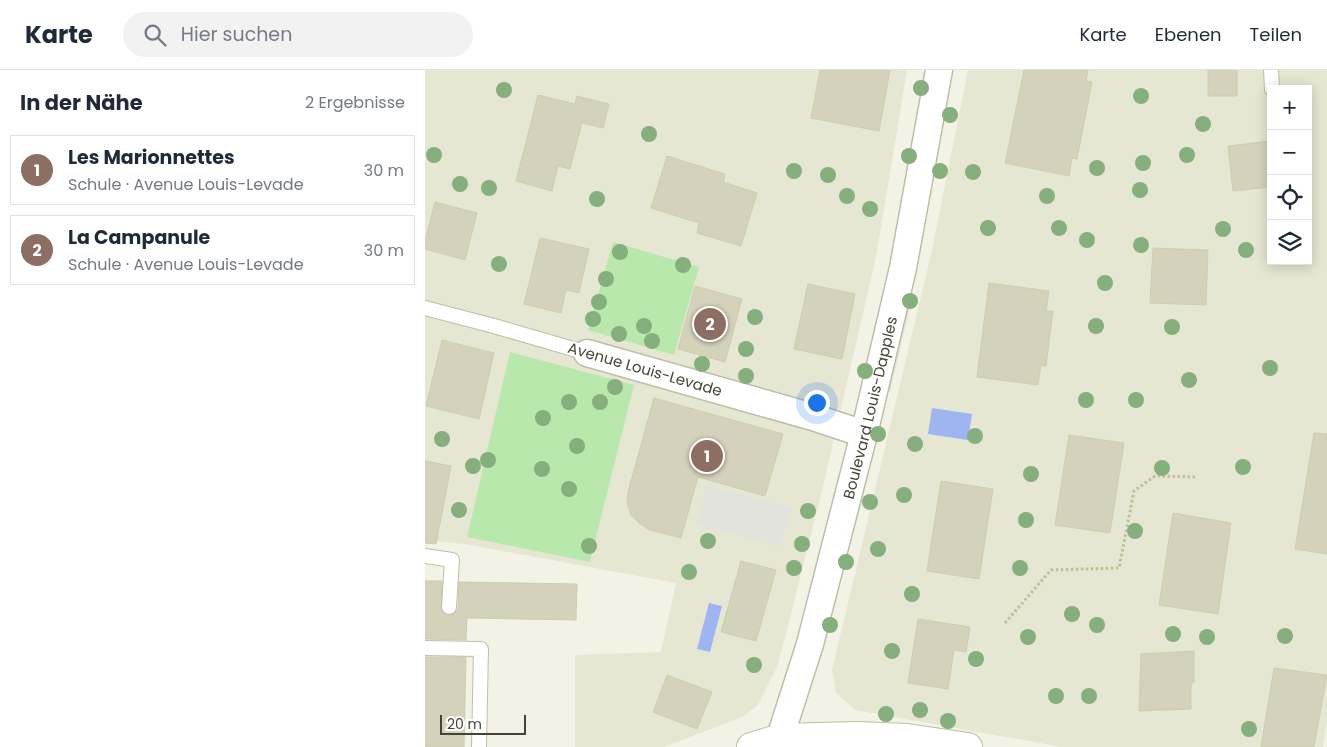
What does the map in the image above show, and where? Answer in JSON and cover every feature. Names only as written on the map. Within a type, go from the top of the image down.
[{"type":"street","name":"Boulevard Louis-Dapples","points":[[778,743],[810,644],[864,434],[903,268],[939,70]]},
{"type":"street","name":"Avenue Louis-Levade","points":[[587,353],[813,417],[864,434]]},
{"type":"street","points":[[751,747],[857,736],[907,738],[968,747]]},
{"type":"lane","points":[[1271,70],[1272,85]]},
{"type":"lane","name":"Avenue Louis-Levade","points":[[425,308],[587,353]]},
{"type":"lane","points":[[425,556],[451,560],[449,608]]},
{"type":"lane","points":[[425,648],[481,650],[479,747]]},
{"type":"path","points":[[1005,623],[1051,570],[1119,568],[1134,491],[1155,476],[1197,477]]},
{"type":"shaded area","points":[[425,70],[907,70],[876,257],[822,491],[778,665],[758,705],[742,717],[664,747],[575,747],[575,655],[661,652],[676,583],[464,544],[425,540]]},
{"type":"shaded area","points":[[968,70],[1327,70],[1327,722],[1323,747],[1062,747],[855,710],[836,693],[832,670],[932,250]]},
{"type":"shaded area","points":[[904,302],[911,303],[890,392],[883,390]]},
{"type":"shaded area","points":[[707,485],[791,508],[780,547],[696,524]]},
{"type":"green space","points":[[613,242],[699,267],[674,355],[588,330]]},
{"type":"green space","points":[[510,352],[634,385],[590,562],[467,537]]},
{"type":"water","points":[[932,408],[972,414],[968,440],[928,434]]},
{"type":"water","points":[[709,603],[722,606],[710,652],[697,649]]},
{"type":"building","points":[[820,70],[890,70],[879,131],[811,118]]},
{"type":"building","points":[[1024,70],[1088,70],[1086,81],[1092,82],[1077,159],[1072,158],[1069,176],[1005,163]]},
{"type":"building","points":[[1208,70],[1237,70],[1237,96],[1208,96]]},
{"type":"building","points":[[538,95],[575,104],[577,96],[609,104],[603,128],[582,123],[570,169],[558,166],[552,191],[516,181]]},
{"type":"building","points":[[1267,141],[1267,187],[1233,191],[1228,146]]},
{"type":"building","points":[[667,156],[725,174],[723,182],[757,193],[741,246],[697,233],[699,223],[651,208]]},
{"type":"building","points":[[435,202],[477,213],[465,260],[425,249],[425,241]]},
{"type":"building","points":[[540,238],[589,249],[579,293],[566,290],[561,313],[524,304]]},
{"type":"building","points":[[1153,248],[1208,250],[1206,305],[1150,303]]},
{"type":"building","points":[[989,283],[1049,291],[1046,311],[1053,311],[1046,366],[1041,365],[1038,385],[977,377]]},
{"type":"building","points":[[808,284],[855,294],[842,359],[794,349]]},
{"type":"building","points":[[695,286],[742,299],[725,362],[678,349]]},
{"type":"building","points":[[442,340],[494,353],[479,419],[426,406]]},
{"type":"building","points":[[654,398],[783,434],[765,496],[698,477],[681,538],[650,530],[640,524],[631,515],[627,503],[628,492]]},
{"type":"building","points":[[1314,433],[1327,434],[1327,554],[1295,549]]},
{"type":"building","points":[[1069,435],[1124,443],[1110,533],[1055,525]]},
{"type":"building","points":[[425,461],[451,466],[436,544],[425,543]]},
{"type":"building","points":[[941,481],[993,489],[979,579],[927,571]]},
{"type":"building","points":[[1173,513],[1231,523],[1218,614],[1159,605]]},
{"type":"building","points":[[741,561],[776,570],[756,641],[721,632]]},
{"type":"building","points":[[425,581],[442,581],[441,610],[449,616],[456,612],[458,608],[459,582],[577,584],[576,620],[467,618],[466,640],[425,639]]},
{"type":"building","points":[[918,619],[970,627],[966,652],[954,650],[948,689],[908,683]]},
{"type":"building","points":[[1194,651],[1194,682],[1191,683],[1191,709],[1139,711],[1141,654]]},
{"type":"building","points":[[425,657],[466,657],[464,747],[425,747]]},
{"type":"building","points":[[1274,668],[1327,675],[1314,747],[1261,747]]},
{"type":"building","points":[[667,675],[712,692],[697,729],[653,712]]},
{"type":"place","name":"La Campanule","points":[[710,324]]},
{"type":"place","name":"Les Marionnettes","points":[[707,456]]}]
